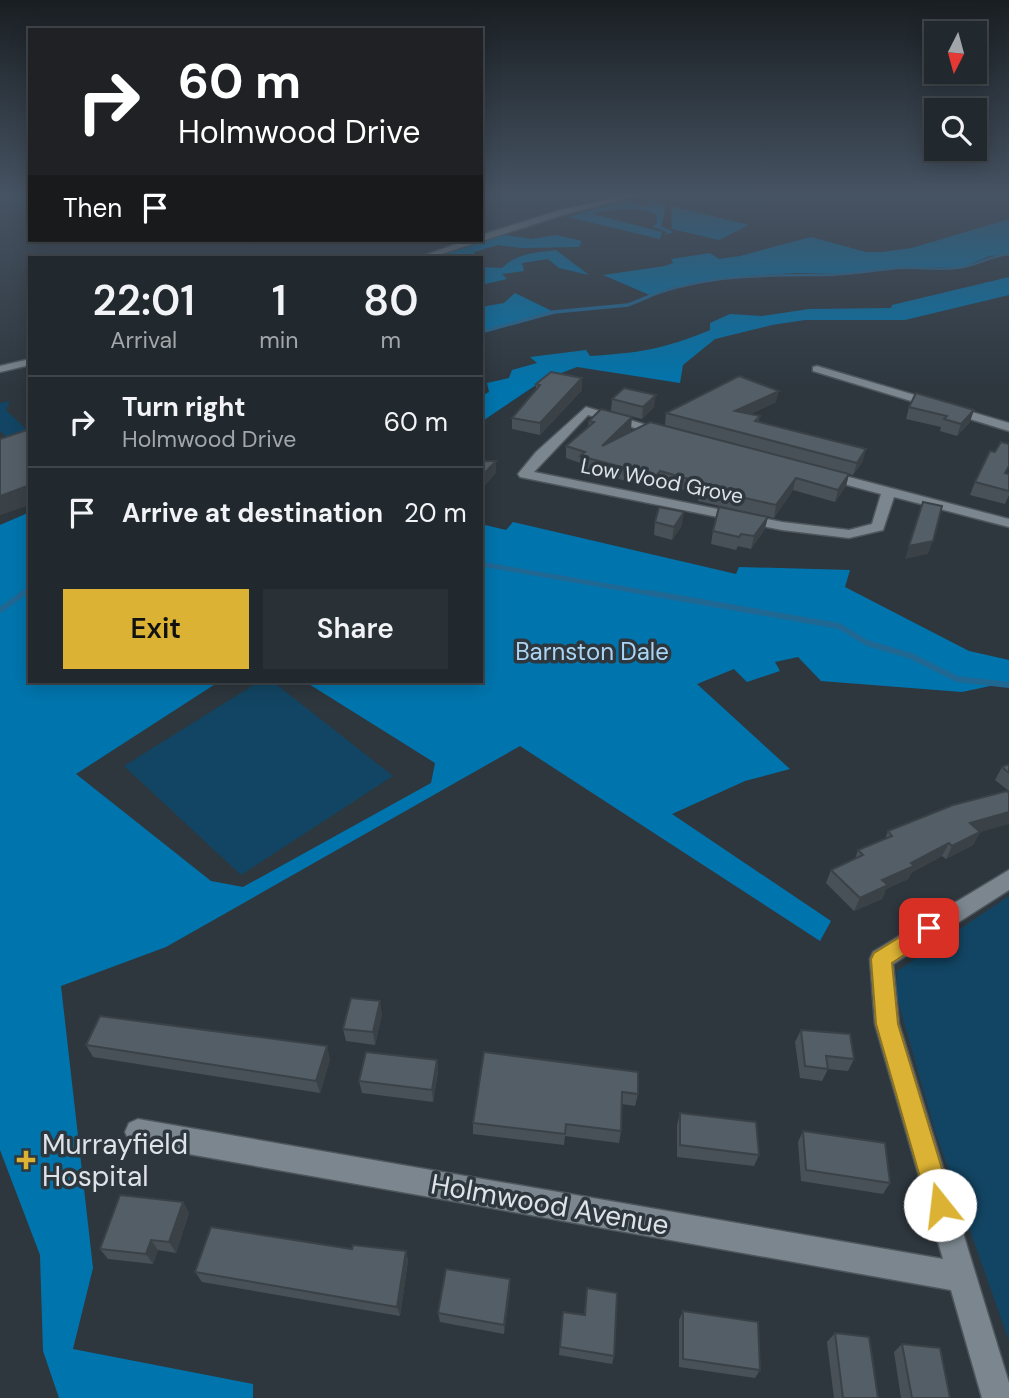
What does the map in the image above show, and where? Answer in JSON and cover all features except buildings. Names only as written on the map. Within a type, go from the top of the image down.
[{"type":"street","points":[[0,369],[28,362]]},
{"type":"street","points":[[817,369],[1009,428]]},
{"type":"street","name":"Low Wood Grove","points":[[678,436],[586,411],[525,474],[782,526],[849,534],[878,527],[889,491]]},
{"type":"street","points":[[810,470],[1009,523]]},
{"type":"street","points":[[998,1398],[887,1024],[881,959],[1009,879]]},
{"type":"street","name":"Holmwood Avenue","points":[[138,1132],[961,1277]]},
{"type":"shaded area","points":[[10,401],[6,410],[28,434],[12,442],[0,431],[0,403]]},
{"type":"shaded area","points":[[257,683],[275,683],[393,776],[241,875],[124,766]]},
{"type":"shaded area","points":[[1009,896],[1009,1341],[935,1131],[896,994],[897,971]]},
{"type":"green space","points":[[518,258],[567,258],[589,275],[559,268],[548,259],[522,263],[524,271],[502,274],[507,279],[483,285],[483,267],[502,268]]},
{"type":"green space","points":[[676,258],[985,258],[963,267],[900,268],[849,274],[744,276],[670,288],[652,296],[603,275],[665,266],[673,263],[671,259]]},
{"type":"green space","points":[[1009,277],[1009,295],[905,320],[805,320],[715,339],[683,365],[680,383],[577,367],[545,379],[483,421],[483,395],[489,392],[487,383],[509,378],[512,370],[537,363],[530,357],[586,350],[590,356],[665,346],[710,330],[710,323],[730,314],[762,316],[809,309],[891,308],[892,305]]},
{"type":"green space","points":[[515,293],[554,312],[483,331],[483,307],[504,303]]},
{"type":"green space","name":"Barnston Dale","points":[[28,513],[28,683],[217,683],[76,774],[211,881],[243,887],[431,783],[435,763],[307,683],[483,683],[483,524],[506,530],[513,522],[736,574],[739,567],[850,570],[845,587],[969,651],[1009,660],[1009,682],[962,692],[821,681],[798,657],[775,662],[780,671],[747,682],[734,669],[697,684],[790,769],[745,781],[672,814],[831,921],[820,941],[520,746],[166,947],[61,986],[93,1268],[73,1349],[253,1384],[253,1398],[59,1398],[43,1351],[40,1255],[0,1150],[0,525]]},
{"type":"waterway","points":[[646,298],[689,285],[733,278],[833,275],[899,268],[955,268],[990,258]]},
{"type":"waterway","points":[[646,298],[650,296]]},
{"type":"waterway","points":[[483,331],[554,312],[628,305],[646,298]]},
{"type":"waterway","points":[[483,564],[660,595]]},
{"type":"waterway","points":[[24,593],[28,590]]},
{"type":"waterway","points":[[0,610],[24,593]]},
{"type":"waterway","points":[[650,593],[839,626],[867,643],[911,656],[957,679],[1009,685]]},
{"type":"place","name":"Murrayfield Hospital","points":[[26,1160]]},
{"type":"route","points":[[929,928],[881,959],[887,1024],[940,1205]]}]
